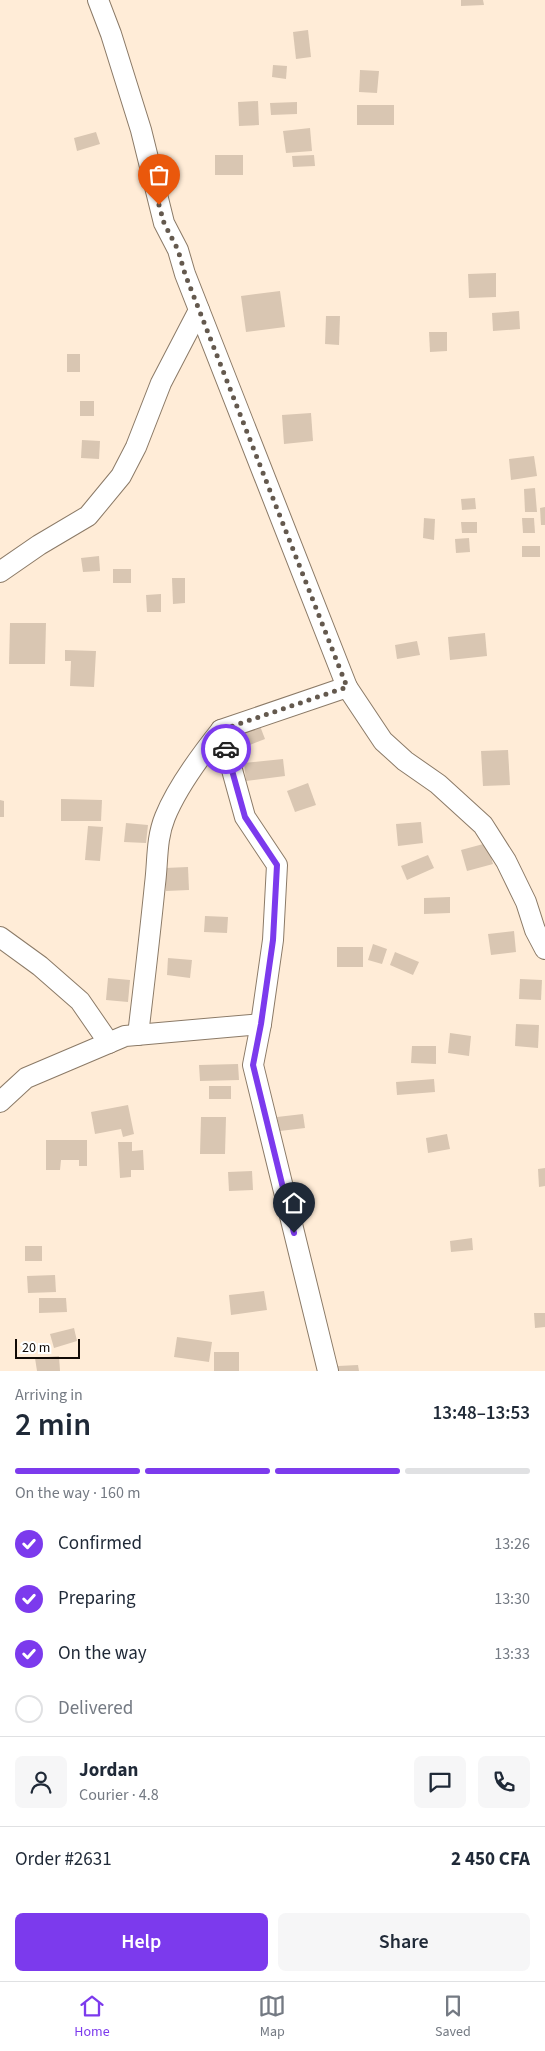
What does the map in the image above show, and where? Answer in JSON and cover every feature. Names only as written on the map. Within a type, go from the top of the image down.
[{"type":"street","points":[[98,0],[112,34],[141,130],[164,223],[178,250],[185,274],[347,687],[383,742],[405,761],[438,784],[483,825],[506,861],[526,902],[545,949]]},
{"type":"street","points":[[0,572],[39,545],[88,516],[121,476],[136,447],[161,383],[199,310]]},
{"type":"street","points":[[138,1035],[156,882],[158,839],[166,816],[174,801],[221,730],[347,687]]},
{"type":"street","points":[[221,730],[245,817],[277,865],[273,940],[253,1065],[328,1371]]},
{"type":"street","points":[[0,937],[40,966],[80,1001],[109,1043]]},
{"type":"street","points":[[0,1102],[26,1078],[125,1036],[261,1024]]},
{"type":"building","points":[[461,0],[483,0],[484,5],[461,6]]},
{"type":"building","points":[[308,30],[311,57],[296,59],[293,32]]},
{"type":"building","points":[[273,65],[287,66],[286,79],[272,77]]},
{"type":"building","points":[[360,70],[379,71],[377,93],[359,92]]},
{"type":"building","points":[[258,101],[259,125],[239,126],[238,102]]},
{"type":"building","points":[[297,102],[297,114],[271,115],[270,103]]},
{"type":"building","points":[[357,105],[394,105],[394,125],[357,125]]},
{"type":"building","points":[[310,128],[312,151],[286,153],[283,131]]},
{"type":"building","points":[[96,132],[100,144],[77,151],[74,138]]},
{"type":"building","points":[[215,155],[243,155],[243,175],[215,175]]},
{"type":"building","points":[[314,155],[315,166],[293,167],[292,156]]},
{"type":"building","points":[[496,273],[496,297],[469,298],[468,274]]},
{"type":"building","points":[[280,291],[285,327],[246,332],[241,296]]},
{"type":"building","points":[[519,311],[520,329],[493,331],[492,313]]},
{"type":"building","points":[[326,316],[340,316],[339,345],[325,344]]},
{"type":"building","points":[[429,332],[447,332],[447,351],[430,352]]},
{"type":"building","points":[[67,354],[80,354],[80,372],[67,372]]},
{"type":"building","points":[[80,401],[94,401],[94,416],[80,416]]},
{"type":"building","points":[[311,413],[313,441],[284,444],[282,415]]},
{"type":"building","points":[[82,440],[100,441],[99,459],[81,458]]},
{"type":"building","points":[[534,456],[537,476],[511,480],[509,459]]},
{"type":"building","points":[[535,488],[537,512],[525,512],[524,489]]},
{"type":"building","points":[[475,498],[476,509],[462,510],[461,499]]},
{"type":"building","points":[[545,507],[545,525],[541,525],[540,508]]},
{"type":"building","points":[[424,518],[435,519],[434,540],[423,538]]},
{"type":"building","points":[[522,518],[534,518],[535,533],[523,533]]},
{"type":"building","points":[[461,522],[477,522],[477,533],[462,533]]},
{"type":"building","points":[[469,538],[470,552],[456,553],[455,539]]},
{"type":"building","points":[[522,546],[540,546],[540,557],[522,557]]},
{"type":"building","points":[[99,556],[100,571],[83,572],[81,558]]},
{"type":"building","points":[[113,569],[131,569],[131,583],[113,583]]},
{"type":"building","points":[[172,578],[185,578],[185,603],[173,604]]},
{"type":"building","points":[[161,594],[161,612],[147,612],[146,595]]},
{"type":"building","points":[[10,623],[46,623],[45,664],[9,664]]},
{"type":"building","points":[[485,633],[487,656],[450,660],[448,637]]},
{"type":"building","points":[[417,641],[420,655],[397,659],[395,645]]},
{"type":"building","points":[[65,650],[96,651],[94,687],[70,686],[71,661],[65,661]]},
{"type":"building","points":[[260,726],[265,739],[242,748],[237,734]]},
{"type":"building","points":[[508,750],[510,785],[483,786],[481,751]]},
{"type":"building","points":[[283,759],[285,776],[246,781],[244,763]]},
{"type":"building","points":[[308,783],[316,805],[295,812],[287,791]]},
{"type":"building","points":[[61,799],[102,800],[101,821],[61,821]]},
{"type":"building","points":[[0,800],[4,801],[4,817],[0,817]]},
{"type":"building","points":[[421,822],[423,843],[398,846],[396,824]]},
{"type":"building","points":[[126,823],[148,825],[146,843],[124,842]]},
{"type":"building","points":[[88,826],[103,827],[100,861],[85,860]]},
{"type":"building","points":[[487,843],[493,864],[467,871],[461,850]]},
{"type":"building","points":[[428,855],[434,868],[407,880],[401,866]]},
{"type":"building","points":[[188,867],[189,890],[166,891],[165,868]]},
{"type":"building","points":[[450,897],[450,913],[424,914],[424,898]]},
{"type":"building","points":[[205,916],[228,917],[227,933],[204,932]]},
{"type":"building","points":[[514,931],[516,952],[491,955],[488,934]]},
{"type":"building","points":[[373,944],[387,949],[382,964],[368,960]]},
{"type":"building","points":[[337,947],[363,947],[363,967],[337,967]]},
{"type":"building","points":[[395,952],[419,962],[413,975],[390,965]]},
{"type":"building","points":[[168,958],[192,960],[190,978],[167,975]]},
{"type":"building","points":[[108,978],[130,980],[128,1002],[106,1000]]},
{"type":"building","points":[[520,979],[542,980],[541,1000],[519,999]]},
{"type":"building","points":[[516,1024],[539,1025],[538,1048],[515,1046]]},
{"type":"building","points":[[450,1033],[471,1036],[469,1056],[448,1053]]},
{"type":"building","points":[[412,1046],[436,1046],[436,1064],[411,1063]]},
{"type":"building","points":[[238,1064],[239,1080],[200,1081],[199,1065]]},
{"type":"building","points":[[434,1079],[435,1092],[397,1095],[396,1082]]},
{"type":"building","points":[[209,1086],[231,1086],[231,1099],[209,1099]]},
{"type":"building","points":[[128,1105],[134,1134],[123,1137],[121,1129],[95,1134],[91,1112]]},
{"type":"building","points":[[303,1114],[305,1128],[280,1131],[277,1117]]},
{"type":"building","points":[[201,1117],[226,1117],[225,1154],[200,1154]]},
{"type":"building","points":[[447,1134],[450,1149],[428,1153],[426,1138]]},
{"type":"building","points":[[46,1140],[87,1140],[87,1166],[79,1166],[79,1160],[61,1160],[60,1170],[46,1170]]},
{"type":"building","points":[[118,1142],[132,1142],[132,1151],[143,1150],[144,1170],[131,1170],[131,1177],[120,1178]]},
{"type":"building","points":[[545,1168],[545,1186],[539,1187],[538,1169]]},
{"type":"building","points":[[252,1171],[253,1190],[229,1191],[228,1172]]},
{"type":"building","points":[[472,1238],[473,1250],[451,1252],[450,1241]]},
{"type":"building","points":[[25,1246],[42,1246],[42,1261],[25,1261]]},
{"type":"building","points":[[55,1275],[56,1292],[28,1293],[27,1276]]},
{"type":"building","points":[[264,1291],[267,1310],[231,1315],[229,1295]]},
{"type":"building","points":[[39,1298],[66,1298],[67,1312],[39,1313]]},
{"type":"building","points":[[534,1313],[545,1313],[545,1327],[535,1328]]},
{"type":"building","points":[[74,1328],[77,1341],[54,1348],[50,1334]]},
{"type":"building","points":[[177,1337],[212,1342],[209,1362],[174,1357]]},
{"type":"building","points":[[214,1352],[239,1352],[239,1371],[214,1371]]},
{"type":"building","points":[[59,1356],[60,1371],[37,1371],[35,1358]]},
{"type":"building","points":[[358,1365],[359,1371],[338,1371],[338,1366]]},
{"type":"way so far","points":[[159,205],[164,223],[178,250],[185,274],[347,687],[221,730],[226,749]]},
{"type":"route","points":[[226,749],[245,817],[277,865],[273,940],[253,1065],[294,1233]]}]
